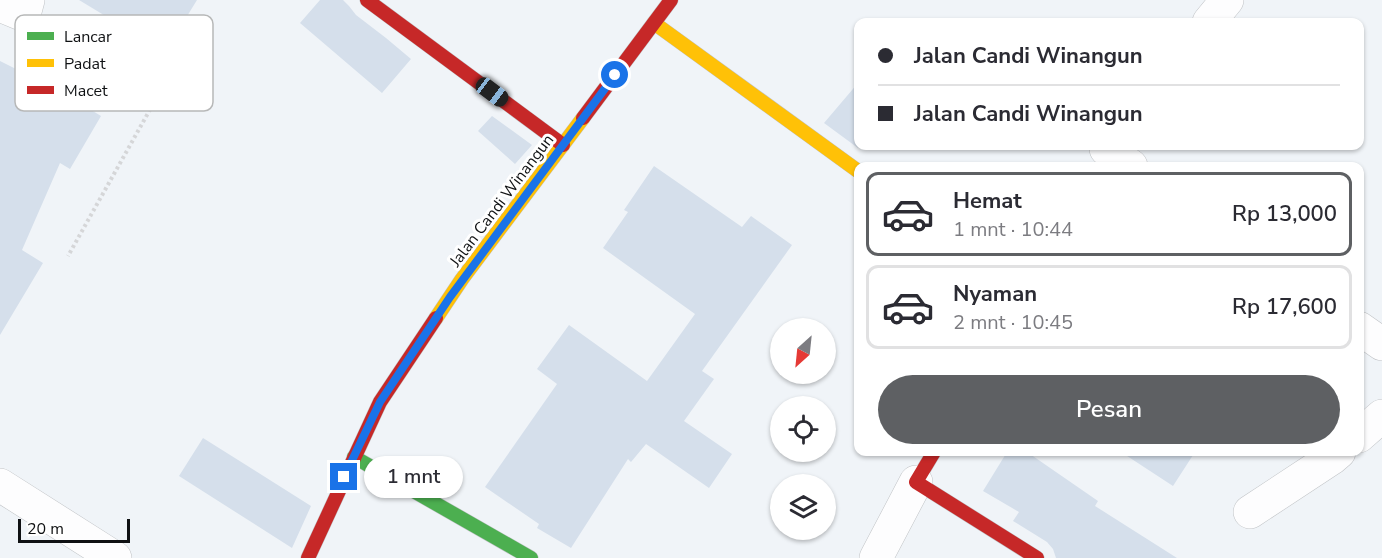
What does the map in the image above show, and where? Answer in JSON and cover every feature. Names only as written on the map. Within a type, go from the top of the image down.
[{"type":"street","points":[[367,0],[563,145]]},
{"type":"street","name":"Jalan Candi Winangun","points":[[308,558],[380,402],[450,298],[671,0]]},
{"type":"street","points":[[1212,18],[1227,0]]},
{"type":"street","points":[[654,23],[854,168]]},
{"type":"street","points":[[1364,331],[1382,344]]},
{"type":"street","points":[[1364,432],[1382,416]]},
{"type":"street","points":[[876,558],[932,456]]},
{"type":"street","points":[[1250,512],[1334,456]]},
{"type":"street","points":[[354,457],[531,558]]},
{"type":"street","points":[[916,482],[1037,558]]},
{"type":"street","points":[[0,485],[115,558]]},
{"type":"path","points":[[17,7],[31,15]]},
{"type":"path","points":[[68,256],[149,111]]},
{"type":"building","points":[[79,0],[197,0],[188,15],[104,15]]},
{"type":"building","points":[[320,0],[343,0],[356,15],[411,59],[382,93],[300,23]]},
{"type":"building","points":[[0,61],[15,68],[15,111],[93,111],[101,116],[70,169],[60,163],[22,250],[43,263],[0,335]]},
{"type":"building","points":[[854,88],[854,145],[824,123]]},
{"type":"building","points":[[492,116],[532,145],[515,164],[478,131]]},
{"type":"building","points":[[654,166],[742,227],[751,216],[792,245],[702,371],[714,379],[684,421],[732,454],[709,488],[646,444],[631,462],[628,459],[571,548],[537,528],[539,524],[485,487],[557,384],[537,369],[569,325],[647,381],[695,314],[603,248],[628,212],[624,210]]},
{"type":"building","points":[[203,438],[311,506],[292,548],[179,476]]},
{"type":"building","points":[[1005,456],[1033,456],[1098,501],[1095,506],[1177,558],[1056,558],[1047,542],[1013,521],[1019,512],[983,491]]},
{"type":"building","points":[[1127,456],[1192,456],[1173,486]]},
{"type":"traffic: fast","points":[[354,457],[531,558]]},
{"type":"traffic: slow","points":[[654,23],[854,168]]},
{"type":"traffic: slow","points":[[436,318],[462,279],[583,118]]},
{"type":"traffic: jam","points":[[367,0],[563,145]]},
{"type":"traffic: jam","points":[[583,118],[671,0]]},
{"type":"traffic: jam","points":[[308,558],[380,402],[436,318]]},
{"type":"traffic: jam","points":[[932,456],[916,482],[1037,558]]},
{"type":"route","points":[[344,477],[380,402],[462,279],[615,75]]}]
